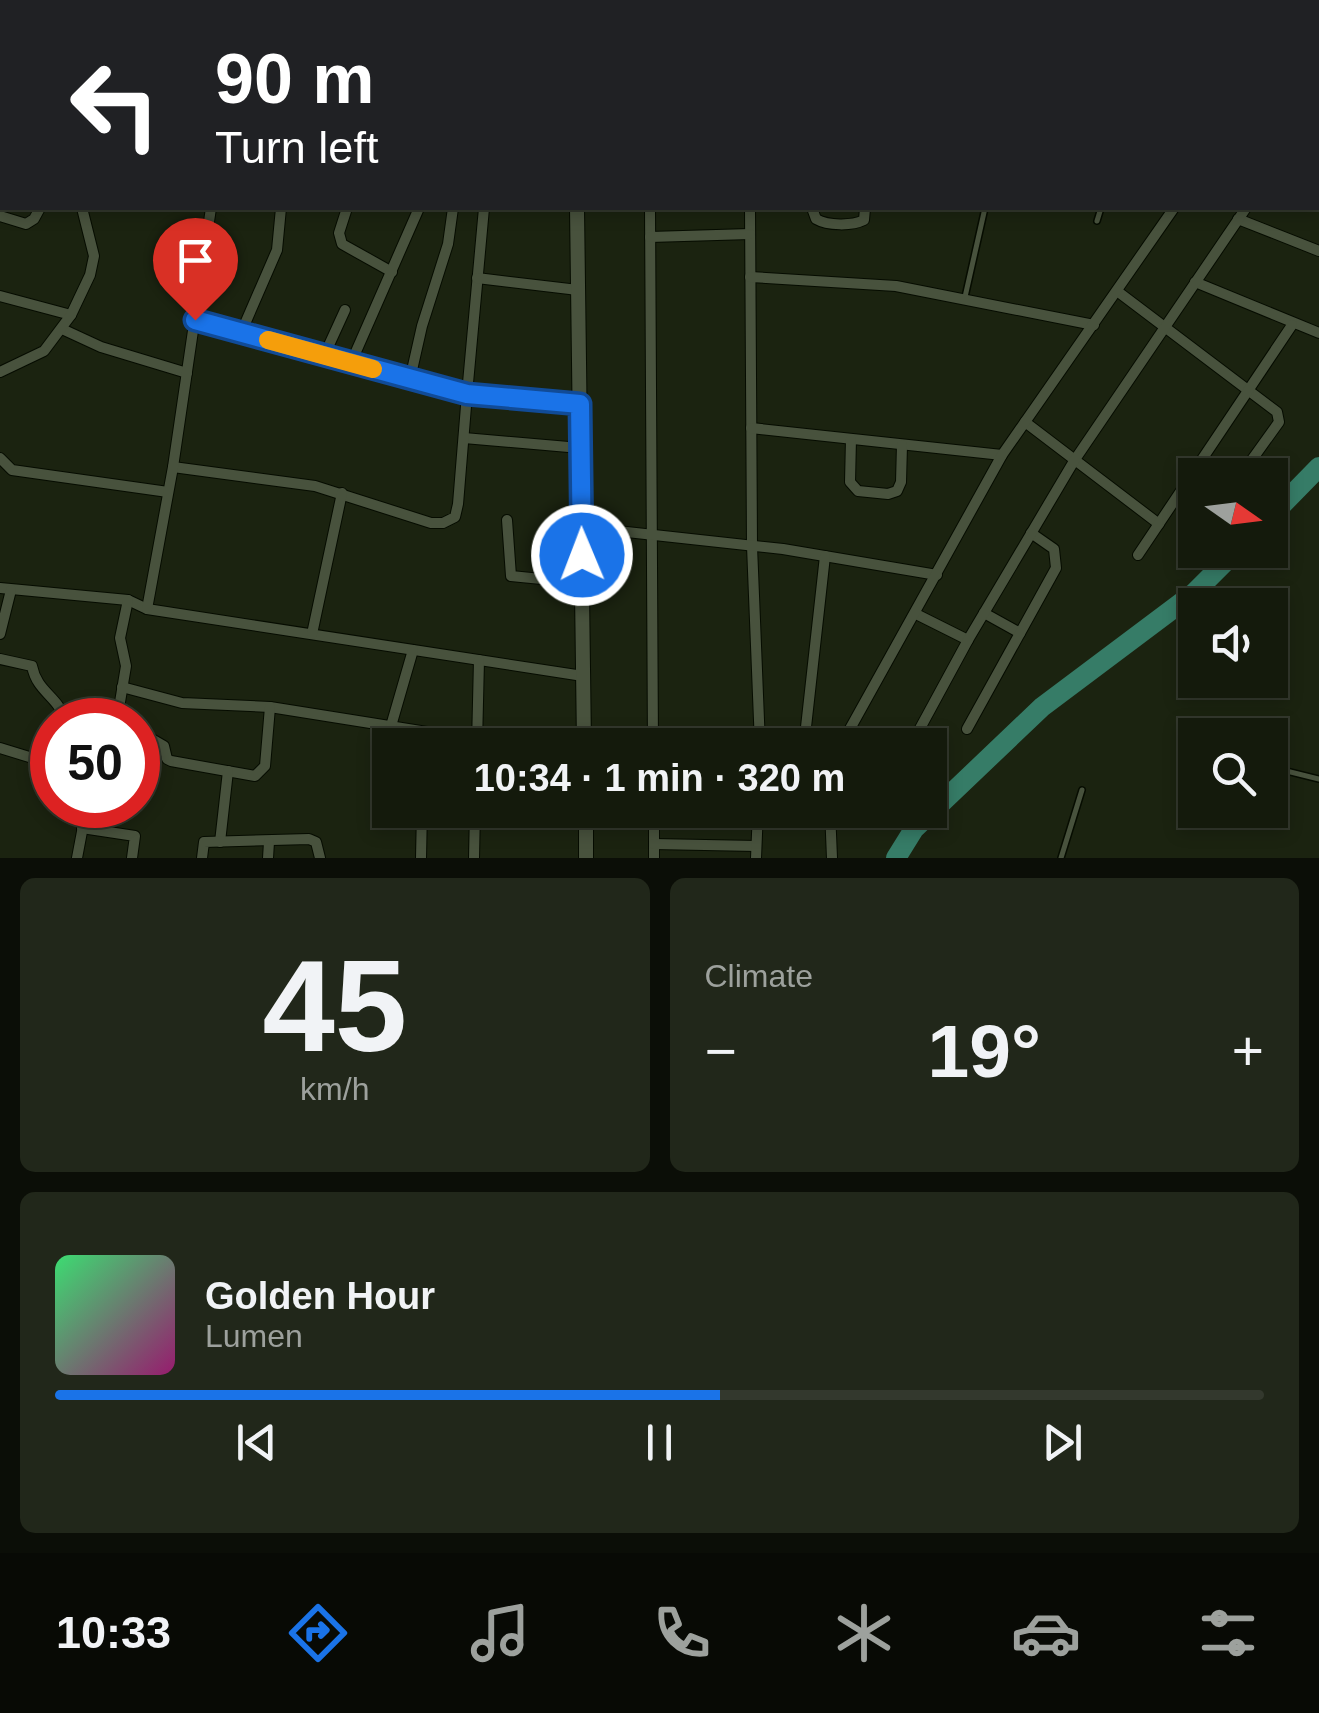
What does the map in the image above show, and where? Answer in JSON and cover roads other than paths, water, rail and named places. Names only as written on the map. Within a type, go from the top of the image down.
[{"type":"main road","points":[[575,210],[584,728]]},
{"type":"main road","points":[[586,828],[586,858]]},
{"type":"street","points":[[0,216],[26,224],[39,210]]},
{"type":"street","points":[[0,372],[44,352],[70,315],[90,274],[94,256],[82,210]]},
{"type":"street","points":[[147,609],[173,467],[211,210]]},
{"type":"street","points":[[241,333],[277,250],[282,210]]},
{"type":"street","points":[[346,210],[340,232],[342,244],[392,272]]},
{"type":"street","points":[[350,363],[418,210]]},
{"type":"street","points":[[410,379],[445,256],[453,210]]},
{"type":"street","points":[[173,467],[315,486],[432,523],[455,517],[484,210]]},
{"type":"street","points":[[650,210],[653,728]]},
{"type":"street","points":[[750,210],[752,546],[759,728]]},
{"type":"street","points":[[813,210],[816,219],[824,224],[858,224],[864,220],[866,210]]},
{"type":"street","points":[[851,728],[1002,456],[1173,210]]},
{"type":"street","points":[[921,728],[968,640],[1074,461],[1245,210]]},
{"type":"street","points":[[1238,219],[1319,251]]},
{"type":"street","points":[[650,238],[750,234]]},
{"type":"street","points":[[750,277],[896,286],[1094,324]]},
{"type":"street","points":[[477,278],[578,290]]},
{"type":"street","points":[[1195,282],[1319,334]]},
{"type":"street","points":[[1117,291],[1277,412],[1279,419],[1253,458]]},
{"type":"street","points":[[0,296],[70,315]]},
{"type":"street","points":[[324,356],[345,310]]},
{"type":"street","points":[[195,320],[467,394],[580,404]]},
{"type":"street","points":[[1138,556],[1292,324]]},
{"type":"street","points":[[62,329],[101,347],[187,373]]},
{"type":"street","points":[[1025,422],[1159,524]]},
{"type":"street","points":[[752,428],[1002,456]]},
{"type":"street","points":[[464,438],[580,448]]},
{"type":"street","points":[[850,439],[850,482],[858,491],[897,491],[901,482],[902,445]]},
{"type":"street","points":[[0,458],[12,470],[168,492]]},
{"type":"street","points":[[312,634],[342,493]]},
{"type":"street","points":[[507,520],[511,576],[582,583]]},
{"type":"street","points":[[581,527],[752,546],[937,575]]},
{"type":"street","points":[[966,730],[1057,562],[1054,550],[1031,533]]},
{"type":"street","points":[[806,728],[824,556]]},
{"type":"street","points":[[0,634],[6,589],[128,600],[147,609],[583,676]]},
{"type":"street","points":[[121,698],[126,666],[120,638],[128,600]]},
{"type":"street","points":[[984,613],[1020,633]]},
{"type":"street","points":[[916,614],[968,640]]},
{"type":"street","points":[[391,726],[413,650]]},
{"type":"street","points":[[0,659],[32,666],[34,681],[50,698]]},
{"type":"street","points":[[477,728],[479,660]]},
{"type":"street","points":[[122,688],[182,703],[270,707],[405,728]]},
{"type":"street","points":[[160,744],[171,761],[255,776],[266,766],[270,707]]},
{"type":"street","points":[[0,748],[30,757]]},
{"type":"street","points":[[220,842],[228,771]]},
{"type":"street","points":[[77,858],[82,828],[135,836],[132,858]]},
{"type":"street","points":[[421,858],[422,828]]},
{"type":"street","points":[[474,858],[475,828]]},
{"type":"street","points":[[654,828],[654,858]]},
{"type":"street","points":[[832,858],[833,828]]},
{"type":"street","points":[[202,858],[204,842],[309,840],[316,842],[320,858]]},
{"type":"street","points":[[268,858],[269,842]]},
{"type":"street","points":[[654,844],[756,852]]},
{"type":"street","points":[[690,844],[690,858]]},
{"type":"lane","points":[[965,298],[985,210]]},
{"type":"lane","points":[[1097,221],[1100,210]]},
{"type":"lane","points":[[1288,770],[1319,778]]},
{"type":"lane","points":[[1061,858],[1082,790]]},
{"type":"waterway","points":[[1288,499],[1319,467]]},
{"type":"waterway","points":[[896,858],[914,829],[1042,707],[1194,593],[1219,568]]}]
